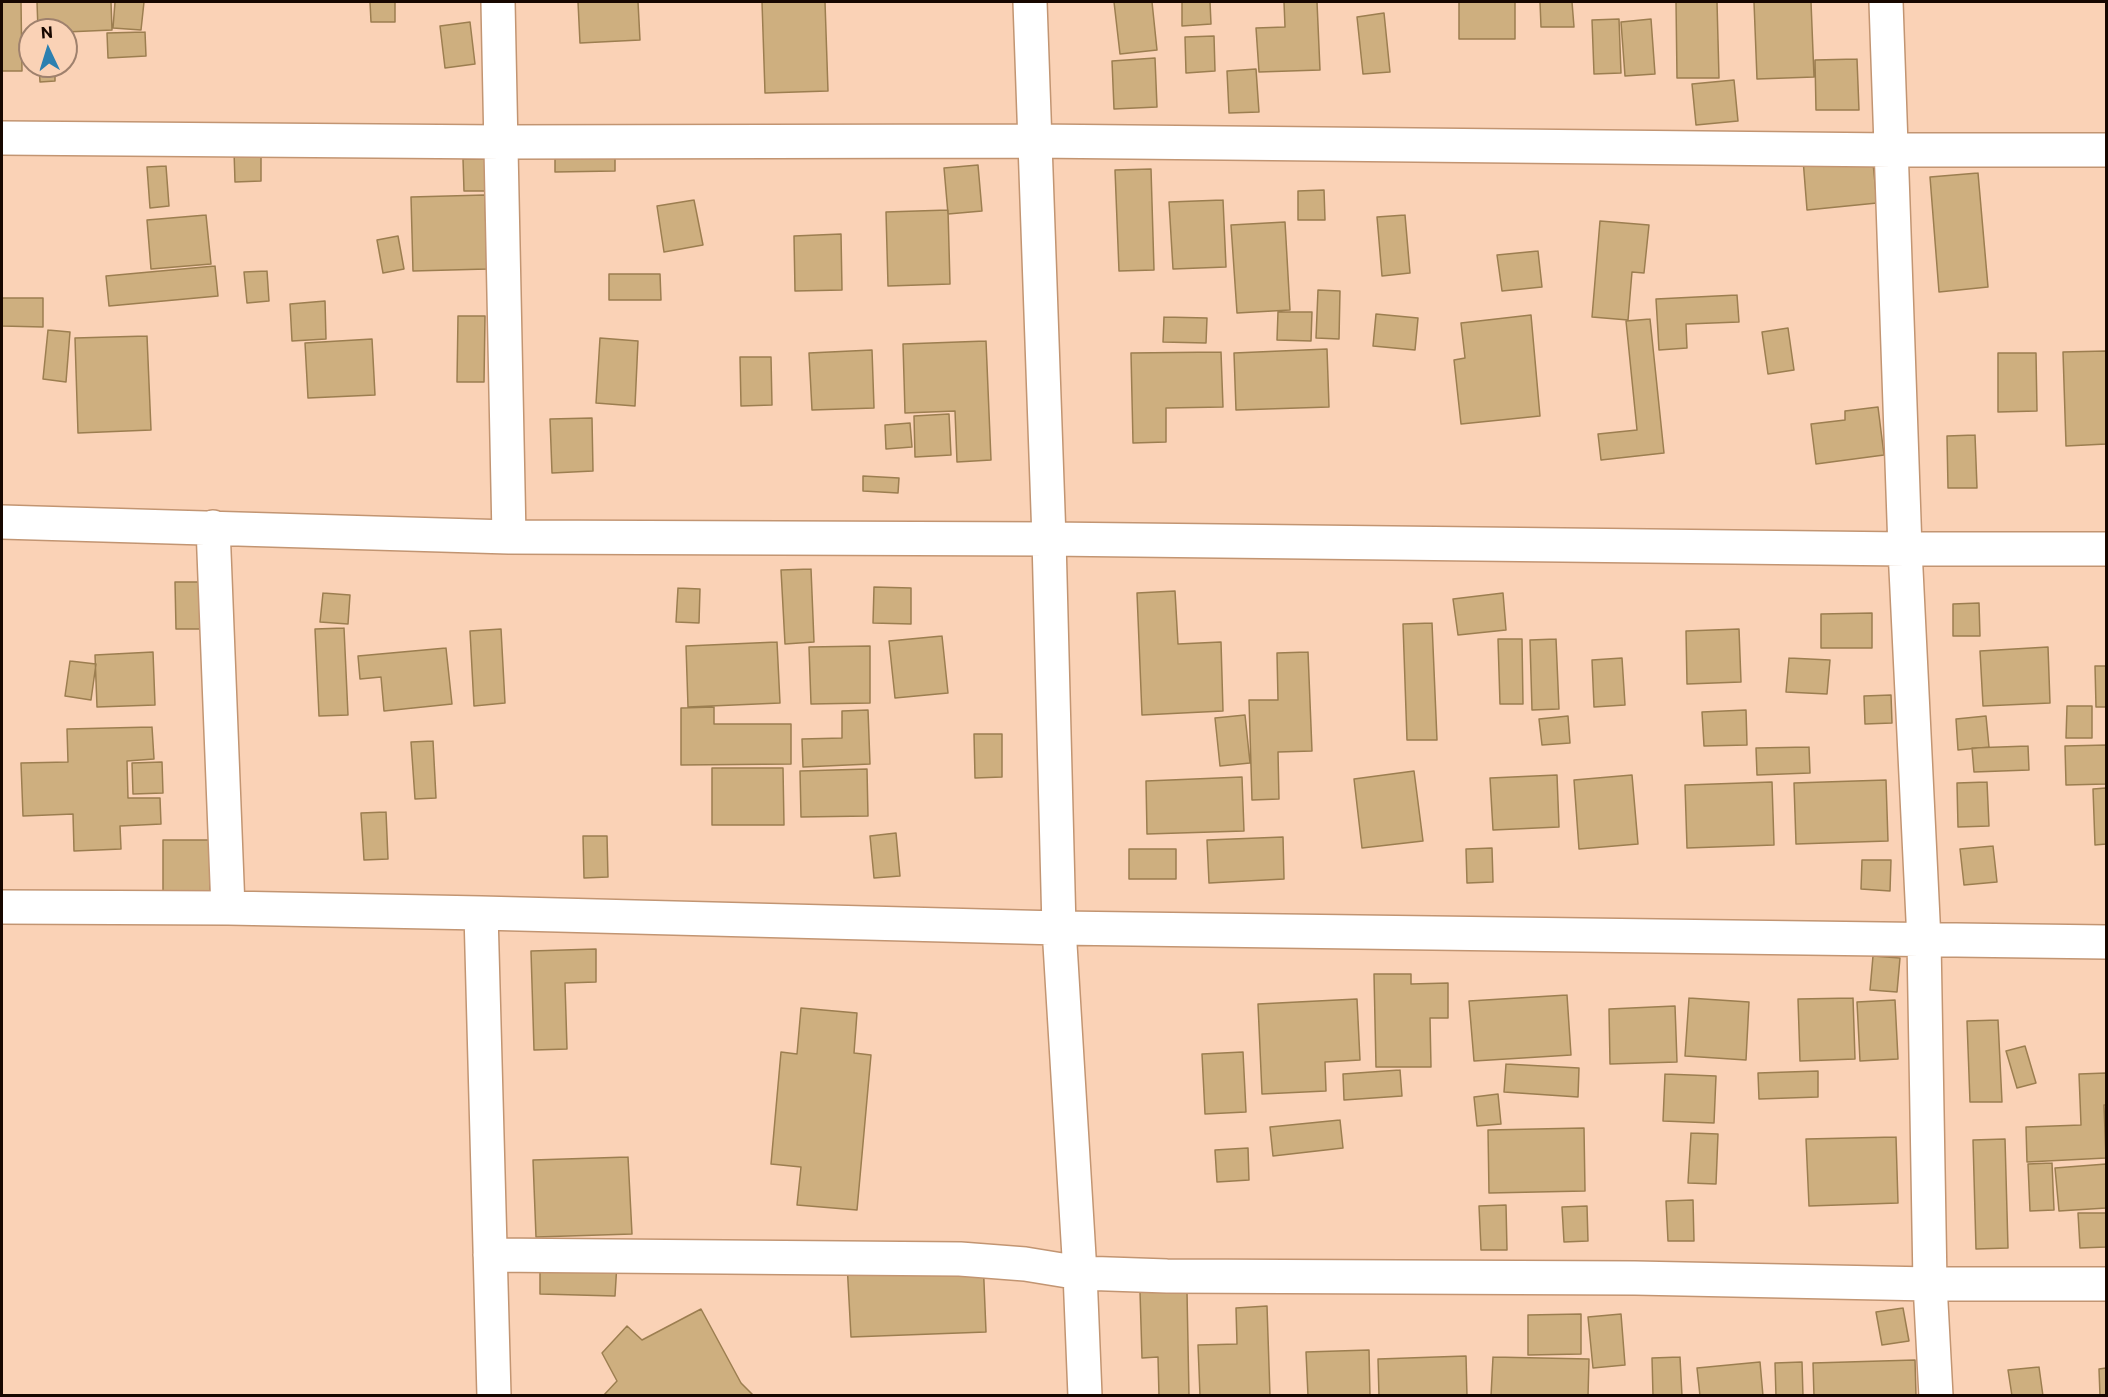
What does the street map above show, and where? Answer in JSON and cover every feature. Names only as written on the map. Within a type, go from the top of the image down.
[{"type":"street","points":[[498,2],[509,537]]},
{"type":"street","points":[[1030,2],[1049,539],[1059,928],[1085,1395]]},
{"type":"street","points":[[1886,2],[1905,549],[1923,940],[1930,1284],[1936,1395]]},
{"type":"street","points":[[2,138],[501,142],[1034,141],[2106,150]]},
{"type":"street","points":[[2,522],[509,537],[1049,539],[1905,549],[2106,549]]},
{"type":"street","points":[[213,527],[228,908]]},
{"type":"street","points":[[2,907],[228,908],[481,913],[1059,928],[2106,942]]},
{"type":"street","points":[[481,913],[494,1395]]},
{"type":"street","points":[[490,1255],[960,1259],[1025,1264],[1080,1273],[1167,1276],[1635,1278],[1930,1284],[2106,1284]]},
{"type":"building","points":[[2,2],[21,2],[21,18],[18,18],[18,71],[2,71]]},
{"type":"building","points":[[37,2],[111,2],[112,30],[78,31],[78,18],[38,18]]},
{"type":"building","points":[[115,2],[144,2],[141,30],[113,28]]},
{"type":"building","points":[[370,2],[395,2],[395,22],[371,22]]},
{"type":"building","points":[[578,2],[638,2],[640,40],[580,43]]},
{"type":"building","points":[[762,2],[825,2],[828,91],[765,93]]},
{"type":"building","points":[[1114,2],[1152,2],[1157,50],[1120,54]]},
{"type":"building","points":[[1182,2],[1210,2],[1211,24],[1182,26]]},
{"type":"building","points":[[1284,2],[1317,2],[1320,70],[1259,72],[1256,28],[1285,27]]},
{"type":"building","points":[[1459,2],[1515,2],[1515,39],[1459,39]]},
{"type":"building","points":[[1540,2],[1572,2],[1574,27],[1541,27]]},
{"type":"building","points":[[1676,2],[1717,2],[1719,78],[1677,78]]},
{"type":"building","points":[[1754,2],[1811,2],[1814,77],[1757,79]]},
{"type":"building","points":[[1384,13],[1390,72],[1363,74],[1357,17]]},
{"type":"building","points":[[1619,19],[1621,73],[1594,74],[1592,20]]},
{"type":"building","points":[[1651,19],[1655,74],[1625,76],[1621,22]]},
{"type":"building","points":[[470,22],[475,64],[445,68],[440,26]]},
{"type":"building","points":[[145,32],[146,56],[108,58],[107,33]]},
{"type":"building","points":[[1214,36],[1215,71],[1186,73],[1185,37]]},
{"type":"building","points":[[1155,58],[1157,107],[1114,109],[1112,61]]},
{"type":"building","points":[[1857,59],[1859,110],[1816,110],[1815,60]]},
{"type":"building","points":[[1256,69],[1259,112],[1229,113],[1227,71]]},
{"type":"building","points":[[40,78],[55,78],[55,81],[40,82]]},
{"type":"building","points":[[1734,80],[1738,121],[1696,125],[1692,84]]},
{"type":"building","points":[[615,142],[615,171],[555,172],[555,143]]},
{"type":"building","points":[[261,150],[261,181],[235,182],[234,151]]},
{"type":"building","points":[[1872,153],[1877,203],[1807,210],[1803,159]]},
{"type":"building","points":[[463,159],[486,159],[486,191],[464,191]]},
{"type":"building","points":[[978,165],[982,211],[948,214],[944,168]]},
{"type":"building","points":[[166,166],[169,206],[150,208],[147,167]]},
{"type":"building","points":[[1151,169],[1154,270],[1119,271],[1115,170]]},
{"type":"building","points":[[1978,173],[1988,287],[1939,292],[1930,177]]},
{"type":"building","points":[[1324,190],[1325,220],[1298,220],[1298,191]]},
{"type":"building","points":[[485,195],[487,269],[413,271],[411,197]]},
{"type":"building","points":[[694,200],[703,245],[664,252],[657,206]]},
{"type":"building","points":[[1223,200],[1226,267],[1173,269],[1169,202]]},
{"type":"building","points":[[948,210],[950,284],[888,286],[886,212]]},
{"type":"building","points":[[206,215],[211,264],[151,269],[147,220]]},
{"type":"building","points":[[1405,215],[1410,273],[1382,276],[1377,217]]},
{"type":"building","points":[[1600,221],[1649,225],[1644,273],[1632,272],[1628,320],[1592,317]]},
{"type":"building","points":[[1285,222],[1290,310],[1237,313],[1231,225]]},
{"type":"building","points":[[841,234],[842,290],[795,291],[794,236]]},
{"type":"building","points":[[398,236],[404,269],[383,273],[377,240]]},
{"type":"building","points":[[1538,251],[1542,287],[1502,291],[1497,255]]},
{"type":"building","points":[[215,266],[218,296],[109,306],[106,276]]},
{"type":"building","points":[[267,271],[269,301],[247,303],[244,272]]},
{"type":"building","points":[[609,274],[660,274],[661,300],[609,300]]},
{"type":"building","points":[[1318,290],[1340,291],[1339,339],[1316,338]]},
{"type":"building","points":[[1737,295],[1739,322],[1686,324],[1687,348],[1659,350],[1656,299]]},
{"type":"building","points":[[2,298],[43,298],[43,327],[2,326]]},
{"type":"building","points":[[325,301],[326,339],[292,341],[290,304]]},
{"type":"building","points":[[1278,312],[1312,312],[1311,341],[1277,340]]},
{"type":"building","points":[[1376,314],[1418,318],[1415,350],[1373,346]]},
{"type":"building","points":[[1531,315],[1540,416],[1461,424],[1454,360],[1465,358],[1461,323]]},
{"type":"building","points":[[458,316],[485,316],[484,382],[457,382]]},
{"type":"building","points":[[1164,317],[1207,318],[1206,343],[1163,342]]},
{"type":"building","points":[[1650,319],[1664,453],[1601,460],[1598,434],[1637,430],[1626,321]]},
{"type":"building","points":[[1788,328],[1794,370],[1768,374],[1762,332]]},
{"type":"building","points":[[48,330],[70,332],[66,382],[43,379]]},
{"type":"building","points":[[147,336],[151,430],[78,433],[75,338]]},
{"type":"building","points":[[600,338],[638,341],[635,406],[596,403]]},
{"type":"building","points":[[372,339],[375,395],[308,398],[305,343]]},
{"type":"building","points":[[986,341],[991,460],[957,462],[955,411],[905,413],[903,344]]},
{"type":"building","points":[[1327,349],[1329,407],[1236,410],[1234,353]]},
{"type":"building","points":[[872,350],[874,408],[812,410],[809,353]]},
{"type":"building","points":[[2106,351],[2106,444],[2066,446],[2063,352]]},
{"type":"building","points":[[1221,352],[1223,407],[1166,408],[1166,442],[1133,443],[1131,353]]},
{"type":"building","points":[[1998,353],[2036,353],[2037,411],[1998,412]]},
{"type":"building","points":[[740,357],[771,357],[772,405],[741,406]]},
{"type":"building","points":[[1878,407],[1884,455],[1816,464],[1811,424],[1845,420],[1845,411]]},
{"type":"building","points":[[949,414],[951,455],[915,457],[914,416]]},
{"type":"building","points":[[592,418],[593,471],[552,473],[550,419]]},
{"type":"building","points":[[910,423],[912,447],[886,449],[885,425]]},
{"type":"building","points":[[1975,435],[1977,488],[1948,488],[1947,436]]},
{"type":"building","points":[[863,476],[899,478],[898,493],[863,491]]},
{"type":"building","points":[[811,569],[814,642],[785,644],[781,570]]},
{"type":"building","points":[[175,582],[199,582],[201,629],[176,629]]},
{"type":"building","points":[[874,587],[911,588],[911,624],[873,623]]},
{"type":"building","points":[[678,588],[700,589],[699,623],[676,622]]},
{"type":"building","points":[[1175,591],[1178,644],[1221,642],[1223,711],[1142,715],[1137,593]]},
{"type":"building","points":[[323,593],[350,595],[348,624],[320,622]]},
{"type":"building","points":[[1503,593],[1506,630],[1458,635],[1453,599]]},
{"type":"building","points":[[1979,603],[1980,636],[1953,636],[1953,604]]},
{"type":"building","points":[[1872,613],[1872,648],[1821,648],[1821,614]]},
{"type":"building","points":[[1432,623],[1437,740],[1407,740],[1403,624]]},
{"type":"building","points":[[344,628],[348,715],[319,716],[315,629]]},
{"type":"building","points":[[501,629],[505,703],[474,706],[470,631]]},
{"type":"building","points":[[1739,629],[1741,682],[1687,684],[1686,631]]},
{"type":"building","points":[[942,636],[948,693],[895,698],[889,641]]},
{"type":"building","points":[[1498,639],[1522,639],[1523,704],[1500,704]]},
{"type":"building","points":[[1556,639],[1559,709],[1532,710],[1530,640]]},
{"type":"building","points":[[777,642],[780,703],[688,707],[686,646]]},
{"type":"building","points":[[870,646],[870,703],[811,704],[809,647]]},
{"type":"building","points":[[2048,647],[2050,703],[1983,706],[1980,651]]},
{"type":"building","points":[[446,648],[452,704],[384,711],[381,677],[360,679],[358,656]]},
{"type":"building","points":[[153,652],[155,705],[97,707],[95,655]]},
{"type":"building","points":[[1308,652],[1312,751],[1278,752],[1279,799],[1252,800],[1249,700],[1278,700],[1277,653]]},
{"type":"building","points":[[1622,658],[1625,705],[1594,707],[1592,660]]},
{"type":"building","points":[[1789,658],[1830,660],[1827,694],[1786,692]]},
{"type":"building","points":[[70,661],[96,664],[91,700],[65,696]]},
{"type":"building","points":[[2095,666],[2106,666],[2106,707],[2096,707]]},
{"type":"building","points":[[1891,695],[1892,723],[1865,724],[1864,696]]},
{"type":"building","points":[[2067,706],[2092,706],[2092,738],[2066,738]]},
{"type":"building","points":[[714,707],[714,724],[791,724],[791,764],[681,765],[681,708]]},
{"type":"building","points":[[868,710],[870,764],[803,767],[802,739],[842,738],[842,711]]},
{"type":"building","points":[[1746,710],[1747,745],[1704,746],[1702,712]]},
{"type":"building","points":[[1245,715],[1250,763],[1220,766],[1215,718]]},
{"type":"building","points":[[1568,716],[1570,743],[1542,745],[1539,719]]},
{"type":"building","points":[[1986,716],[1989,747],[1958,750],[1956,719]]},
{"type":"building","points":[[152,727],[154,759],[127,761],[128,798],[160,798],[161,824],[120,826],[121,849],[74,851],[73,814],[23,816],[21,763],[68,762],[67,729]]},
{"type":"building","points":[[974,734],[1002,734],[1002,777],[975,778]]},
{"type":"building","points":[[433,741],[436,798],[415,799],[411,742]]},
{"type":"building","points":[[2106,745],[2106,784],[2066,785],[2065,746]]},
{"type":"building","points":[[2028,746],[2029,770],[1974,772],[1972,748]]},
{"type":"building","points":[[1809,747],[1810,773],[1757,775],[1756,748]]},
{"type":"building","points":[[162,762],[163,793],[133,794],[132,763]]},
{"type":"building","points":[[712,768],[783,768],[784,825],[712,825]]},
{"type":"building","points":[[867,769],[868,816],[801,817],[800,771]]},
{"type":"building","points":[[1414,771],[1423,841],[1362,848],[1354,779]]},
{"type":"building","points":[[1557,775],[1559,827],[1493,830],[1490,778]]},
{"type":"building","points":[[1632,775],[1638,844],[1579,849],[1574,780]]},
{"type":"building","points":[[1242,777],[1244,831],[1147,834],[1146,781]]},
{"type":"building","points":[[1886,780],[1888,841],[1796,844],[1794,783]]},
{"type":"building","points":[[1772,782],[1774,845],[1687,848],[1685,785]]},
{"type":"building","points":[[1987,782],[1989,826],[1958,827],[1957,783]]},
{"type":"building","points":[[2106,788],[2106,844],[2095,845],[2093,789]]},
{"type":"building","points":[[386,812],[388,859],[364,860],[361,813]]},
{"type":"building","points":[[896,833],[900,876],[874,878],[870,836]]},
{"type":"building","points":[[583,836],[607,836],[608,877],[584,878]]},
{"type":"building","points":[[1283,837],[1284,879],[1209,883],[1207,840]]},
{"type":"building","points":[[163,840],[210,840],[210,892],[163,892]]},
{"type":"building","points":[[1993,846],[1997,882],[1964,885],[1960,849]]},
{"type":"building","points":[[1492,848],[1493,882],[1467,883],[1466,849]]},
{"type":"building","points":[[1129,849],[1176,849],[1176,879],[1129,879]]},
{"type":"building","points":[[1862,860],[1891,860],[1890,891],[1861,889]]},
{"type":"building","points":[[596,949],[596,982],[565,983],[567,1049],[534,1050],[531,951]]},
{"type":"building","points":[[1873,956],[1900,958],[1897,992],[1870,990]]},
{"type":"building","points":[[1374,974],[1411,974],[1411,984],[1448,983],[1448,1018],[1430,1018],[1431,1067],[1376,1067]]},
{"type":"building","points":[[1567,995],[1571,1055],[1474,1061],[1469,1001]]},
{"type":"building","points":[[1689,998],[1749,1002],[1746,1060],[1685,1056]]},
{"type":"building","points":[[1853,998],[1855,1059],[1800,1061],[1798,999]]},
{"type":"building","points":[[1357,999],[1360,1060],[1325,1062],[1326,1091],[1262,1094],[1258,1004]]},
{"type":"building","points":[[1895,1000],[1898,1059],[1860,1061],[1857,1002]]},
{"type":"building","points":[[1675,1006],[1677,1062],[1610,1064],[1609,1009]]},
{"type":"building","points":[[801,1008],[857,1013],[854,1053],[871,1055],[857,1210],[797,1205],[801,1167],[771,1164],[781,1052],[797,1054]]},
{"type":"building","points":[[1998,1020],[2002,1102],[1970,1102],[1967,1021]]},
{"type":"building","points":[[2025,1046],[2036,1083],[2017,1088],[2006,1051]]},
{"type":"building","points":[[1243,1052],[1246,1112],[1205,1114],[1202,1054]]},
{"type":"building","points":[[1506,1064],[1579,1068],[1578,1097],[1504,1092]]},
{"type":"building","points":[[1400,1070],[1402,1096],[1344,1100],[1343,1074]]},
{"type":"building","points":[[1818,1071],[1818,1097],[1759,1099],[1758,1073]]},
{"type":"building","points":[[2106,1073],[2106,1105],[2104,1105],[2106,1158],[2027,1162],[2026,1127],[2081,1125],[2079,1074]]},
{"type":"building","points":[[1665,1074],[1716,1076],[1714,1123],[1663,1121]]},
{"type":"building","points":[[1498,1094],[1501,1124],[1477,1126],[1474,1097]]},
{"type":"building","points":[[1340,1120],[1343,1148],[1273,1156],[1270,1127]]},
{"type":"building","points":[[1584,1128],[1585,1191],[1489,1193],[1488,1130]]},
{"type":"building","points":[[1691,1133],[1718,1134],[1716,1184],[1688,1183]]},
{"type":"building","points":[[1896,1137],[1898,1203],[1809,1206],[1806,1139]]},
{"type":"building","points":[[2005,1139],[2008,1248],[1976,1249],[1973,1140]]},
{"type":"building","points":[[1248,1148],[1249,1180],[1217,1182],[1215,1150]]},
{"type":"building","points":[[628,1157],[632,1234],[536,1237],[533,1160]]},
{"type":"building","points":[[2052,1163],[2054,1210],[2030,1211],[2028,1164]]},
{"type":"building","points":[[2106,1164],[2106,1208],[2059,1211],[2055,1168]]},
{"type":"building","points":[[1693,1200],[1694,1241],[1668,1241],[1666,1201]]},
{"type":"building","points":[[1506,1205],[1507,1250],[1481,1250],[1479,1206]]},
{"type":"building","points":[[1587,1206],[1588,1241],[1564,1242],[1562,1207]]},
{"type":"building","points":[[2078,1213],[2106,1213],[2106,1247],[2080,1248]]},
{"type":"building","points":[[983,1258],[986,1332],[851,1337],[847,1263]]},
{"type":"building","points":[[540,1260],[617,1263],[615,1296],[540,1294]]},
{"type":"building","points":[[1140,1292],[1187,1292],[1189,1396],[1159,1396],[1158,1357],[1142,1358]]},
{"type":"building","points":[[1267,1306],[1270,1396],[1200,1396],[1198,1345],[1237,1344],[1236,1308]]},
{"type":"building","points":[[1903,1308],[1909,1341],[1882,1345],[1876,1312]]},
{"type":"building","points":[[701,1309],[741,1383],[754,1396],[603,1396],[617,1381],[602,1353],[627,1326],[642,1340]]},
{"type":"building","points":[[1581,1314],[1581,1354],[1528,1355],[1528,1315]]},
{"type":"building","points":[[1621,1314],[1625,1365],[1593,1368],[1588,1317]]},
{"type":"building","points":[[1369,1350],[1370,1396],[1308,1396],[1306,1352]]},
{"type":"building","points":[[1466,1356],[1467,1396],[1379,1396],[1378,1359]]},
{"type":"building","points":[[1493,1357],[1589,1359],[1588,1396],[1491,1396]]},
{"type":"building","points":[[1680,1357],[1682,1396],[1653,1396],[1652,1358]]},
{"type":"building","points":[[1915,1360],[1916,1396],[1814,1396],[1813,1363]]},
{"type":"building","points":[[1760,1362],[1763,1396],[1700,1396],[1697,1368]]},
{"type":"building","points":[[1802,1362],[1803,1396],[1776,1396],[1775,1363]]},
{"type":"building","points":[[2039,1367],[2043,1396],[2012,1396],[2008,1370]]},
{"type":"building","points":[[2106,1368],[2106,1396],[2100,1396],[2099,1369]]}]
